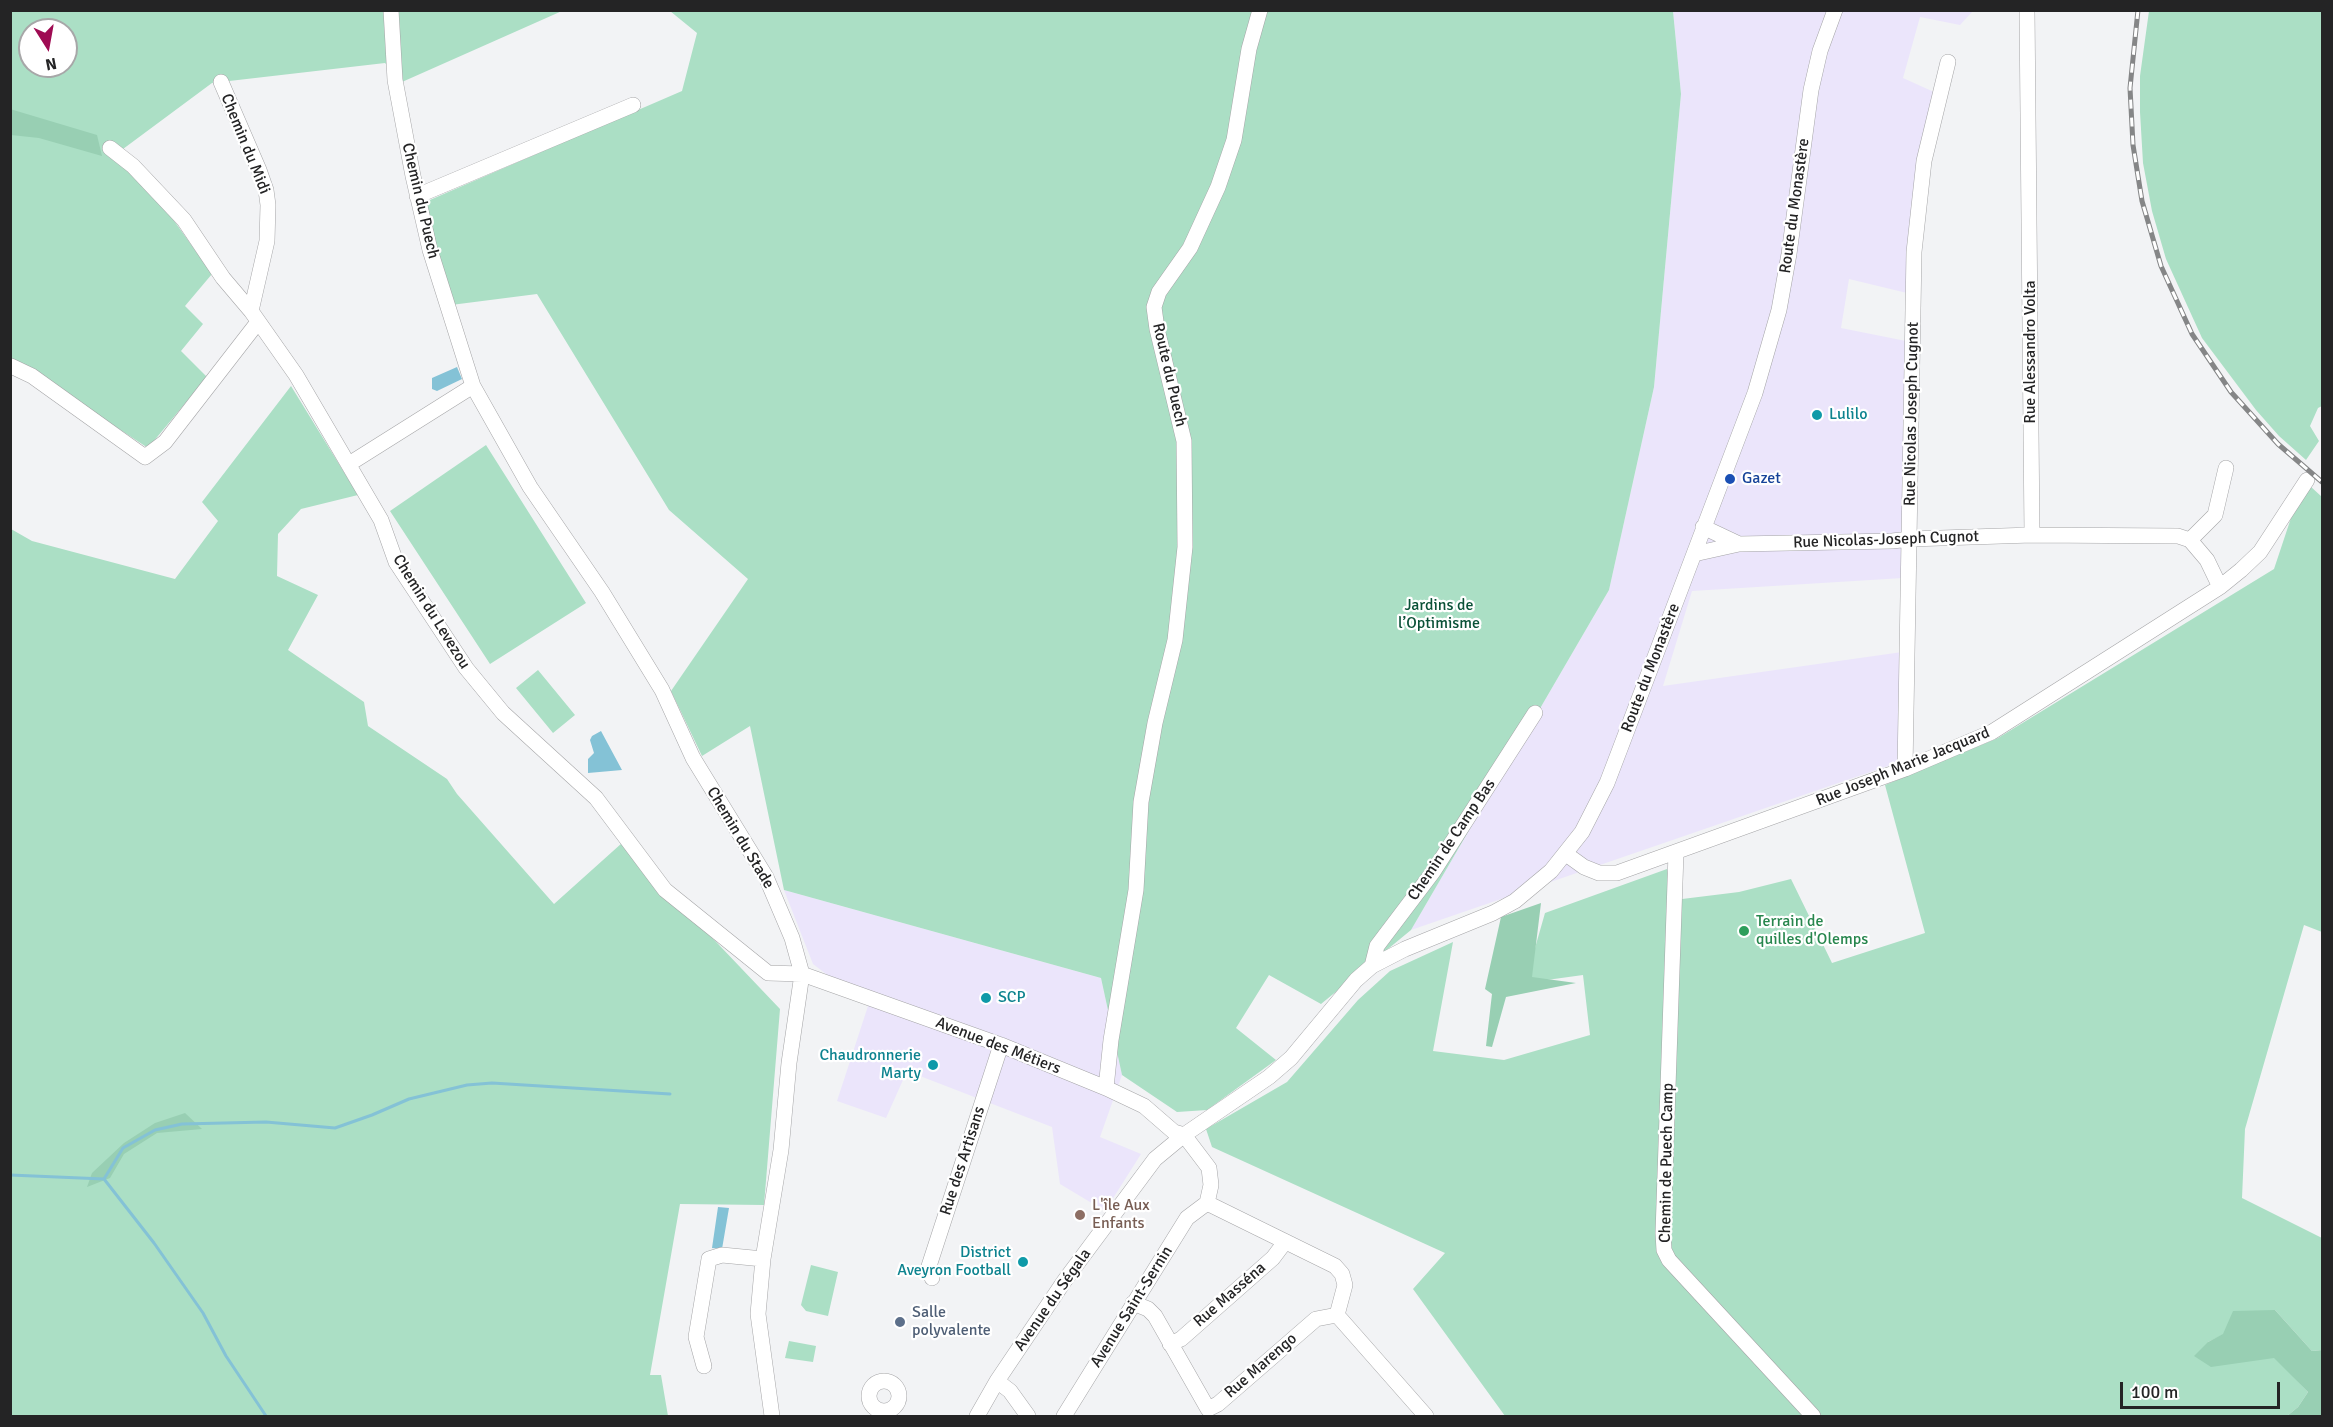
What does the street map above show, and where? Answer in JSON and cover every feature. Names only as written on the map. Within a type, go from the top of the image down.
[{"type":"street","name":"Chemin du Puech","points":[[391,10],[395,80],[417,196],[430,250],[473,386]]},
{"type":"street","name":"Route du Puech","points":[[1106,1088],[1111,1040],[1136,890],[1141,802],[1155,723],[1175,640],[1185,547],[1184,441],[1154,307],[1159,292],[1190,248],[1218,187],[1234,140],[1249,49],[1260,10]]},
{"type":"street","name":"Route du Monastère","points":[[1184,1135],[1269,1077],[1291,1058],[1356,980],[1372,966],[1405,949],[1493,913],[1534,886],[1566,854],[1582,832],[1607,783],[1755,393],[1772,336],[1789,254],[1811,90],[1820,51],[1835,10]]},
{"type":"street","name":"Rue Alessandro Volta","points":[[2027,10],[2032,535]]},
{"type":"street","name":"Rue Nicolas Joseph Cugnot","points":[[1905,769],[1913,282],[1918,206],[1924,161],[1948,62]]},
{"type":"street","name":"Chemin du Midi","points":[[220,82],[266,190],[267,241],[254,316]]},
{"type":"street","points":[[417,196],[633,105]]},
{"type":"street","name":"Chemin du Levezou","points":[[110,148],[133,166],[184,220],[223,278],[254,316],[296,375],[381,520],[396,562],[473,677],[503,713],[596,798],[665,890],[768,973]]},
{"type":"street","points":[[10,366],[32,376],[145,457],[165,442],[254,316]]},
{"type":"street","points":[[349,464],[473,386]]},
{"type":"street","name":"Chemin du Stade","points":[[473,386],[530,487],[602,592],[662,690],[693,758],[766,877],[792,938],[802,974],[789,1063],[781,1150],[763,1259],[758,1314],[772,1416]]},
{"type":"street","points":[[2190,540],[2215,515],[2226,468]]},
{"type":"street","name":"Rue Joseph Marie Jacquard","points":[[1566,854],[1584,867],[1599,873],[1617,873],[1905,769],[1992,732],[2220,587],[2260,552],[2307,480]]},
{"type":"street","name":"Rue Nicolas-Joseph Cugnot","points":[[1704,527],[1739,544]]},
{"type":"street","points":[[2032,535],[2178,536],[2190,540],[2207,560],[2220,587]]},
{"type":"street","name":"Rue Nicolas-Joseph Cugnot","points":[[1694,554],[1739,544],[2032,535]]},
{"type":"street","name":"Chemin de Camp Bas","points":[[1372,966],[1377,946],[1433,872],[1534,713]]},
{"type":"street","name":"Chemin de Puech Camp","points":[[1676,853],[1663,1233],[1665,1250],[1669,1260],[1813,1416]]},
{"type":"street","name":"Avenue des Métiers","points":[[768,973],[802,974],[1001,1046],[1106,1088],[1144,1106],[1173,1132],[1184,1135]]},
{"type":"street","name":"Rue des Artisans","points":[[932,1278],[929,1266],[1001,1046]]},
{"type":"street","points":[[1184,1135],[1209,1168],[1211,1185],[1207,1203],[1335,1266],[1342,1274],[1345,1285],[1337,1315],[1426,1416]]},
{"type":"street","name":"Avenue du Ségala","points":[[977,1416],[997,1381],[1065,1280],[1155,1159],[1184,1135]]},
{"type":"street","name":"Avenue Saint-Sernin","points":[[1064,1416],[1187,1218],[1207,1203]]},
{"type":"street","name":"Rue Masséna","points":[[1170,1344],[1181,1339],[1274,1258],[1285,1242]]},
{"type":"street","points":[[704,1366],[696,1337],[709,1259],[722,1255],[763,1259]]},
{"type":"street","name":"Rue Marengo","points":[[1133,1302],[1148,1309],[1155,1316],[1208,1409],[1218,1404],[1316,1319],[1337,1315]]},
{"type":"street","points":[[997,1381],[1010,1391],[1028,1416]]},
{"type":"shaded area","points":[[1673,11],[1973,11],[1960,25],[1920,17],[1903,78],[1934,92],[1907,293],[1849,279],[1841,328],[1906,341],[1903,578],[1692,591],[1663,686],[1902,652],[1908,759],[1411,930],[1609,590],[1654,387],[1681,94]]},
{"type":"shaded area","points":[[784,890],[1101,978],[1122,1075],[1100,1137],[1141,1154],[1105,1211],[1060,1184],[1052,1127],[907,1071],[886,1118],[837,1101],[868,1006],[813,964]]},
{"type":"green space","points":[[10,11],[562,11],[402,82],[385,63],[212,83],[123,149],[212,274],[185,306],[203,324],[181,351],[207,377],[148,448],[11,358]]},
{"type":"green space","name":"Jardins de l’Optimisme","points":[[670,11],[1673,11],[1681,94],[1654,387],[1609,590],[1411,930],[1321,1004],[1269,975],[1236,1028],[1276,1060],[1207,1110],[1177,1112],[1122,1075],[1101,978],[784,890],[750,726],[702,756],[671,691],[748,579],[669,510],[537,294],[451,305],[423,203],[682,91],[697,33]]},
{"type":"green space","points":[[2149,11],[2322,11],[2322,406],[2318,408],[2310,426],[2319,441],[2306,460],[2279,436],[2256,410],[2202,338],[2166,259],[2152,211],[2143,163],[2140,76]]},
{"type":"green space","points":[[10,109],[97,135],[102,156],[39,138],[11,135]]},
{"type":"green space","points":[[291,386],[358,495],[301,509],[278,534],[277,576],[318,595],[288,650],[364,702],[368,726],[447,779],[457,794],[554,904],[622,843],[780,1009],[764,1205],[680,1204],[650,1375],[661,1375],[668,1416],[11,1416],[11,529],[32,541],[175,579],[218,521],[202,502]]},
{"type":"green space","points":[[486,445],[586,603],[490,664],[390,511]]},
{"type":"green space","points":[[2310,486],[2322,497],[2322,932],[2304,925],[2245,1129],[2242,1198],[2322,1238],[2322,1350],[2312,1351],[2275,1310],[2208,1342],[2268,1350],[2308,1392],[2298,1407],[2287,1416],[1505,1416],[1413,1289],[1445,1253],[1212,1147],[1206,1129],[1287,1082],[1358,1000],[1390,971],[1453,942],[1433,1051],[1504,1060],[1590,1035],[1583,975],[1525,983],[1545,913],[1667,869],[1674,900],[1739,892],[1791,879],[1832,963],[1925,933],[1885,785],[1998,738],[2274,569],[2295,506]]},
{"type":"green space","points":[[538,670],[575,715],[553,733],[516,688]]},
{"type":"green space","points":[[1541,903],[1532,977],[1576,983],[1506,997],[1492,1047],[1486,1046],[1492,994],[1485,989],[1501,917]]},
{"type":"green space","points":[[185,1113],[202,1129],[157,1133],[124,1154],[110,1178],[87,1187],[92,1173],[124,1143],[155,1123]]},
{"type":"green space","points":[[811,1265],[838,1272],[828,1316],[806,1311],[801,1305]]},
{"type":"green space","points":[[2275,1310],[2312,1351],[2322,1350],[2322,1416],[2287,1416],[2298,1407],[2308,1392],[2274,1358],[2211,1367],[2194,1356],[2208,1342],[2223,1334],[2233,1311]]},
{"type":"green space","points":[[789,1341],[816,1346],[813,1362],[785,1358]]},
{"type":"water","points":[[457,367],[462,379],[437,391],[432,389],[432,378]]},
{"type":"water","points":[[601,731],[622,770],[588,773],[588,759],[594,753],[590,740],[592,736]]},
{"type":"water","points":[[718,1207],[729,1208],[722,1249],[712,1248]]},
{"type":"waterway","points":[[104,1179],[123,1148],[155,1130],[182,1124],[266,1122],[335,1128],[409,1099],[467,1085],[492,1083],[670,1094]]},
{"type":"waterway","points":[[10,1175],[104,1179],[154,1243],[203,1313],[226,1356],[266,1416]]},
{"type":"railway","points":[[2138,10],[2130,88],[2133,145],[2142,201],[2161,266],[2192,334],[2231,392],[2278,444],[2322,482]]},
{"type":"place","name":"Lulilo","points":[[1817,415]]},
{"type":"place","name":"Gazet","points":[[1730,479]]},
{"type":"place","name":"Terrain de quilles d'Olemps","points":[[1744,931]]},
{"type":"place","name":"SCP","points":[[986,998]]},
{"type":"place","name":"Chaudronnerie Marty","points":[[933,1065]]},
{"type":"place","name":"L'île Aux Enfants","points":[[1080,1215]]},
{"type":"place","name":"District Aveyron Football","points":[[1023,1262]]},
{"type":"place","name":"Salle polyvalente","points":[[900,1322]]}]
